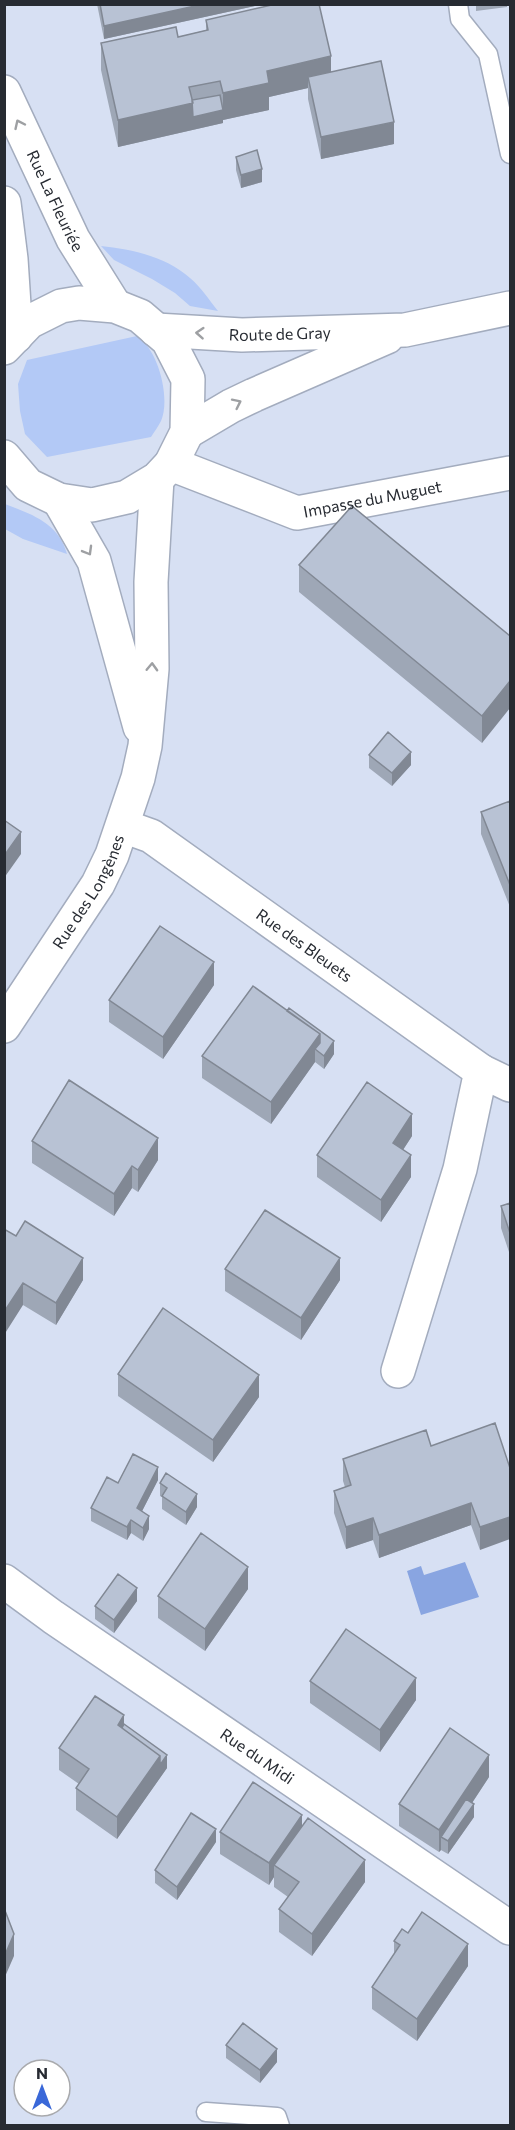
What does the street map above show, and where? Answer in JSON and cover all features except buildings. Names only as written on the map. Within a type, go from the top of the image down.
[{"type":"street","name":"Rue La Fleuriée","points":[[4,92],[72,239],[114,306]]},
{"type":"street","points":[[4,203],[11,259],[10,342]]},
{"type":"street","points":[[4,457],[16,481],[59,500],[92,505],[127,497],[164,471],[187,432],[188,379],[168,340],[140,316],[114,306],[79,303],[61,306],[29,322],[10,342]]},
{"type":"street","name":"Route de Gray","points":[[156,330],[259,335],[405,330],[510,308]]},
{"type":"street","name":"Route de Gray","points":[[187,432],[231,406],[266,389],[405,330]]},
{"type":"street","name":"Impasse du Muguet","points":[[164,471],[297,513],[510,473]]},
{"type":"street","name":"Rue des Longènes","points":[[4,1026],[98,884],[123,826],[138,778],[145,746],[152,669],[151,582],[164,471]]},
{"type":"street","name":"Rue des Longènes","points":[[59,500],[94,561],[145,746]]},
{"type":"street","name":"Rue des Bleuets","points":[[123,826],[151,836],[481,1071],[510,1085]]},
{"type":"street","points":[[398,1371],[460,1169],[481,1071]]},
{"type":"street","name":"Rue du Midi","points":[[4,1581],[53,1617],[510,1928]]},
{"type":"lane","points":[[458,4],[460,19],[488,54],[510,154]]},
{"type":"lane","points":[[206,2112],[277,2117],[280,2126]]},
{"type":"shaded area","points":[[101,246],[148,255],[171,265],[194,282],[218,311],[190,306],[175,293],[152,279],[114,260]]},
{"type":"shaded area","points":[[137,336],[151,352],[161,375],[163,387],[164,411],[151,437],[47,457],[25,434],[20,411],[18,384],[27,360]]},
{"type":"shaded area","points":[[5,504],[34,516],[51,527],[63,543],[67,554],[23,539],[5,529]]},
{"type":"shaded area","points":[[465,1562],[479,1597],[421,1615],[407,1571],[421,1566],[424,1575]]}]
